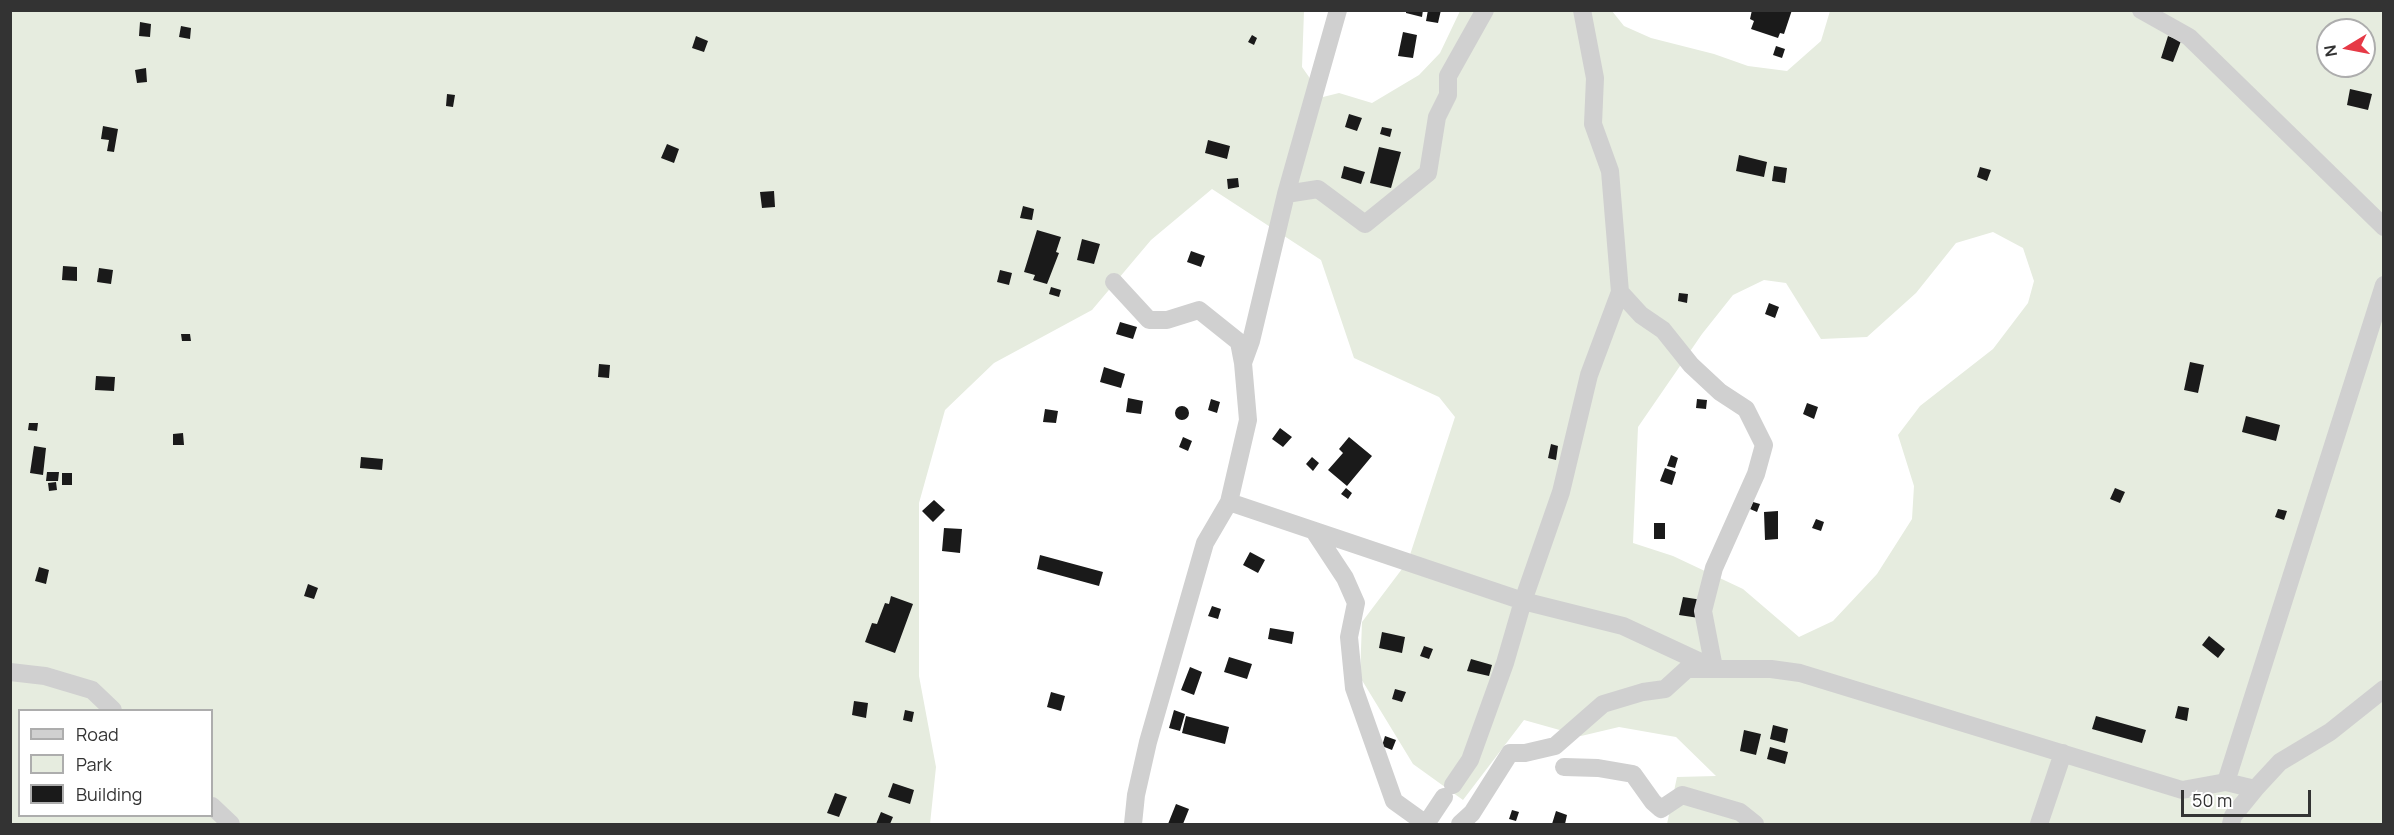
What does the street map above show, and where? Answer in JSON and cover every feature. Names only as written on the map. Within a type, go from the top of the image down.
[{"type":"street","points":[[1243,363],[1251,341],[1286,194],[1338,10]]},
{"type":"street","points":[[1286,194],[1318,189],[1365,224],[1428,173],[1437,117],[1448,95],[1448,76],[1485,10]]},
{"type":"street","points":[[1314,531],[1345,578],[1356,603],[1350,637],[1354,688],[1394,801],[1426,824],[1470,760],[1506,663],[1523,602],[1561,492],[1589,375],[1620,291],[1610,171],[1593,124],[1595,78],[1582,10]]},
{"type":"street","points":[[2141,10],[2189,37],[2384,226]]},
{"type":"street","points":[[1114,282],[1149,320],[1167,320],[1198,310],[1239,342],[1248,420],[1238,452],[1229,502],[1205,543],[1148,742],[1136,795],[1133,825]]},
{"type":"street","points":[[2226,782],[2384,285]]},
{"type":"street","points":[[1620,291],[1641,315],[1663,330],[1690,365],[1720,392],[1746,409],[1764,446],[1756,474],[1714,568],[1703,611],[1714,668]]},
{"type":"street","points":[[1229,502],[1523,602],[1623,626],[1714,668]]},
{"type":"street","points":[[1460,825],[1472,813],[1510,753],[1525,753],[1555,746],[1603,704],[1642,692],[1665,689],[1688,669],[1714,668],[1800,673],[2182,790],[2226,782],[2255,789]]},
{"type":"street","points":[[10,672],[45,676],[92,690],[111,709]]},
{"type":"street","points":[[2231,825],[2233,816],[2280,762],[2330,732],[2384,689]]},
{"type":"street","points":[[2039,825],[2063,753]]},
{"type":"street","points":[[1564,767],[1598,768],[1633,774],[1653,802],[1659,817],[1682,795],[1740,812],[1755,825]]},
{"type":"street","points":[[213,807],[231,825]]},
{"type":"green space","points":[[10,11],[1304,11],[1302,67],[1323,97],[1339,93],[1372,103],[1419,75],[1440,53],[1460,11],[1612,11],[1624,26],[1651,38],[1714,54],[1748,66],[1787,71],[1821,41],[1830,11],[2383,11],[2383,824],[1667,824],[1677,777],[1716,776],[1676,737],[1619,727],[1581,736],[1524,720],[1463,800],[1413,764],[1360,677],[1362,622],[1408,561],[1455,417],[1439,397],[1354,358],[1321,260],[1212,189],[1151,240],[1092,310],[994,363],[945,410],[919,503],[919,676],[936,767],[930,824],[11,824]],"holes":[[[1993,232],[2023,248],[2034,281],[2028,303],[1993,349],[1920,406],[1898,435],[1914,486],[1912,519],[1877,574],[1833,621],[1799,637],[1743,589],[1673,556],[1633,543],[1638,427],[1702,334],[1733,295],[1764,280],[1786,283],[1821,339],[1867,337],[1916,293],[1956,243]]]},
{"type":"building","points":[[1406,10],[1423,10],[1422,17],[1406,13]]},
{"type":"building","points":[[1428,10],[1441,10],[1438,23],[1426,21]]},
{"type":"building","points":[[1752,10],[1792,10],[1784,34],[1780,33],[1778,38],[1751,29],[1754,21],[1750,19]]},
{"type":"building","points":[[140,22],[151,24],[150,37],[139,36]]},
{"type":"building","points":[[181,26],[191,28],[190,39],[179,37]]},
{"type":"building","points":[[1403,32],[1417,35],[1413,58],[1398,56]]},
{"type":"building","points":[[1252,35],[1257,38],[1254,45],[1248,42]]},
{"type":"building","points":[[696,36],[708,41],[704,52],[692,48]]},
{"type":"building","points":[[2168,36],[2181,41],[2173,62],[2161,58]]},
{"type":"building","points":[[1776,46],[1785,49],[1782,58],[1773,55]]},
{"type":"building","points":[[146,68],[147,82],[137,83],[135,70]]},
{"type":"building","points":[[2350,89],[2372,94],[2368,110],[2347,105]]},
{"type":"building","points":[[447,94],[455,95],[453,107],[446,106]]},
{"type":"building","points":[[1349,114],[1362,118],[1357,131],[1345,127]]},
{"type":"building","points":[[103,126],[118,129],[114,152],[107,151],[109,140],[101,139]]},
{"type":"building","points":[[1382,127],[1392,129],[1390,137],[1380,134]]},
{"type":"building","points":[[1208,140],[1230,146],[1227,159],[1205,153]]},
{"type":"building","points":[[667,144],[679,149],[674,163],[661,158]]},
{"type":"building","points":[[1379,147],[1401,152],[1391,188],[1370,183]]},
{"type":"building","points":[[1739,155],[1767,162],[1764,177],[1736,171]]},
{"type":"building","points":[[1344,166],[1365,172],[1361,184],[1341,178]]},
{"type":"building","points":[[1774,166],[1787,168],[1785,183],[1772,181]]},
{"type":"building","points":[[1980,167],[1991,170],[1987,181],[1977,177]]},
{"type":"building","points":[[1238,178],[1239,187],[1228,189],[1227,179]]},
{"type":"building","points":[[774,191],[775,207],[762,208],[760,192]]},
{"type":"building","points":[[1023,206],[1034,209],[1032,220],[1020,218]]},
{"type":"building","points":[[1037,230],[1061,237],[1056,252],[1059,253],[1047,284],[1033,280],[1035,275],[1024,272]]},
{"type":"building","points":[[1082,239],[1100,244],[1094,264],[1077,260]]},
{"type":"building","points":[[1191,251],[1205,256],[1201,267],[1187,262]]},
{"type":"building","points":[[63,266],[77,267],[77,281],[62,280]]},
{"type":"building","points":[[99,268],[113,270],[111,284],[97,282]]},
{"type":"building","points":[[1000,270],[1012,273],[1009,285],[997,282]]},
{"type":"building","points":[[1051,287],[1061,290],[1059,297],[1049,294]]},
{"type":"building","points":[[1679,293],[1688,294],[1687,303],[1678,301]]},
{"type":"building","points":[[1769,303],[1779,307],[1775,318],[1765,314]]},
{"type":"building","points":[[1120,322],[1137,327],[1133,339],[1116,334]]},
{"type":"building","points":[[181,334],[190,334],[191,341],[182,341]]},
{"type":"building","points":[[2190,362],[2204,365],[2198,393],[2184,390]]},
{"type":"building","points":[[599,364],[610,365],[609,378],[598,377]]},
{"type":"building","points":[[1104,367],[1125,374],[1121,388],[1100,382]]},
{"type":"building","points":[[96,376],[115,377],[114,391],[95,390]]},
{"type":"building","points":[[1128,398],[1143,401],[1141,414],[1126,412]]},
{"type":"building","points":[[1211,399],[1220,402],[1217,413],[1208,410]]},
{"type":"building","points":[[1697,399],[1707,400],[1706,409],[1696,408]]},
{"type":"building","points":[[1807,403],[1818,407],[1814,419],[1803,414]]},
{"type":"building","points":[[1182,406],[1187,408],[1189,413],[1187,418],[1182,420],[1177,418],[1175,413],[1177,408]]},
{"type":"building","points":[[1045,409],[1058,411],[1056,423],[1043,422]]},
{"type":"building","points":[[2246,416],[2280,425],[2276,441],[2242,432]]},
{"type":"building","points":[[29,423],[38,423],[37,431],[28,430]]},
{"type":"building","points":[[1280,428],[1292,437],[1283,447],[1272,439]]},
{"type":"building","points":[[183,433],[184,445],[173,445],[173,434]]},
{"type":"building","points":[[1183,437],[1192,441],[1188,451],[1179,447]]},
{"type":"building","points":[[1349,437],[1372,456],[1347,486],[1328,470],[1343,453],[1339,449]]},
{"type":"building","points":[[1551,444],[1558,446],[1556,460],[1548,458]]},
{"type":"building","points":[[34,446],[46,448],[43,475],[30,473]]},
{"type":"building","points":[[1671,455],[1678,458],[1675,468],[1667,466]]},
{"type":"building","points":[[361,457],[383,459],[382,470],[360,468]]},
{"type":"building","points":[[1312,457],[1319,463],[1313,471],[1306,464]]},
{"type":"building","points":[[1665,468],[1676,472],[1672,485],[1660,481]]},
{"type":"building","points":[[47,472],[59,472],[58,481],[46,481]]},
{"type":"building","points":[[62,473],[72,473],[72,485],[62,485]]},
{"type":"building","points":[[56,482],[57,490],[49,491],[48,483]]},
{"type":"building","points":[[1346,488],[1352,493],[1348,499],[1341,494]]},
{"type":"building","points":[[2115,488],[2125,492],[2120,503],[2110,499]]},
{"type":"building","points":[[934,500],[945,510],[933,522],[922,511]]},
{"type":"building","points":[[1753,502],[1760,504],[1757,512],[1750,509]]},
{"type":"building","points":[[2278,509],[2287,511],[2284,520],[2275,517]]},
{"type":"building","points":[[1778,511],[1778,539],[1765,540],[1764,512]]},
{"type":"building","points":[[1816,519],[1824,522],[1821,531],[1812,528]]},
{"type":"building","points":[[1654,523],[1665,523],[1665,539],[1654,539]]},
{"type":"building","points":[[944,528],[962,529],[960,553],[942,551]]},
{"type":"building","points":[[1250,552],[1265,560],[1258,573],[1243,565]]},
{"type":"building","points":[[1040,555],[1103,572],[1099,586],[1037,569]]},
{"type":"building","points":[[39,567],[49,570],[46,584],[35,581]]},
{"type":"building","points":[[308,584],[318,588],[314,599],[304,596]]},
{"type":"building","points":[[891,596],[913,604],[895,653],[865,642],[872,623],[877,624],[885,603],[889,604]]},
{"type":"building","points":[[1683,597],[1702,600],[1699,618],[1679,615]]},
{"type":"building","points":[[1212,606],[1221,609],[1218,619],[1208,616]]},
{"type":"building","points":[[1270,628],[1294,632],[1292,644],[1268,639]]},
{"type":"building","points":[[1382,632],[1405,637],[1402,653],[1379,648]]},
{"type":"building","points":[[2209,636],[2225,649],[2218,658],[2202,645]]},
{"type":"building","points":[[1424,646],[1433,649],[1429,659],[1420,656]]},
{"type":"building","points":[[1229,657],[1252,664],[1247,679],[1224,672]]},
{"type":"building","points":[[1471,659],[1492,665],[1489,676],[1467,671]]},
{"type":"building","points":[[1190,667],[1202,672],[1194,695],[1181,690]]},
{"type":"building","points":[[1395,689],[1406,692],[1402,702],[1392,699]]},
{"type":"building","points":[[1051,692],[1065,696],[1061,711],[1047,707]]},
{"type":"building","points":[[854,701],[868,703],[866,718],[852,715]]},
{"type":"building","points":[[2178,706],[2189,708],[2187,721],[2175,718]]},
{"type":"building","points":[[905,710],[914,712],[912,722],[903,720]]},
{"type":"building","points":[[1174,710],[1185,714],[1180,731],[1169,728]]},
{"type":"building","points":[[1186,716],[1229,727],[1225,744],[1182,733]]},
{"type":"building","points":[[2096,716],[2146,730],[2142,743],[2092,729]]},
{"type":"building","points":[[1773,725],[1788,729],[1785,743],[1770,739]]},
{"type":"building","points":[[1744,730],[1761,734],[1756,755],[1740,751]]},
{"type":"building","points":[[1385,736],[1396,740],[1392,750],[1382,746]]},
{"type":"building","points":[[1770,747],[1788,752],[1785,764],[1767,759]]},
{"type":"building","points":[[893,783],[914,790],[910,804],[888,797]]},
{"type":"building","points":[[835,793],[847,797],[839,817],[827,813]]},
{"type":"building","points":[[1176,804],[1189,809],[1183,824],[1168,824]]},
{"type":"building","points":[[1512,810],[1519,812],[1516,821],[1509,819]]},
{"type":"building","points":[[1556,811],[1567,815],[1565,824],[1552,824]]},
{"type":"building","points":[[881,812],[893,817],[890,824],[876,824]]}]
